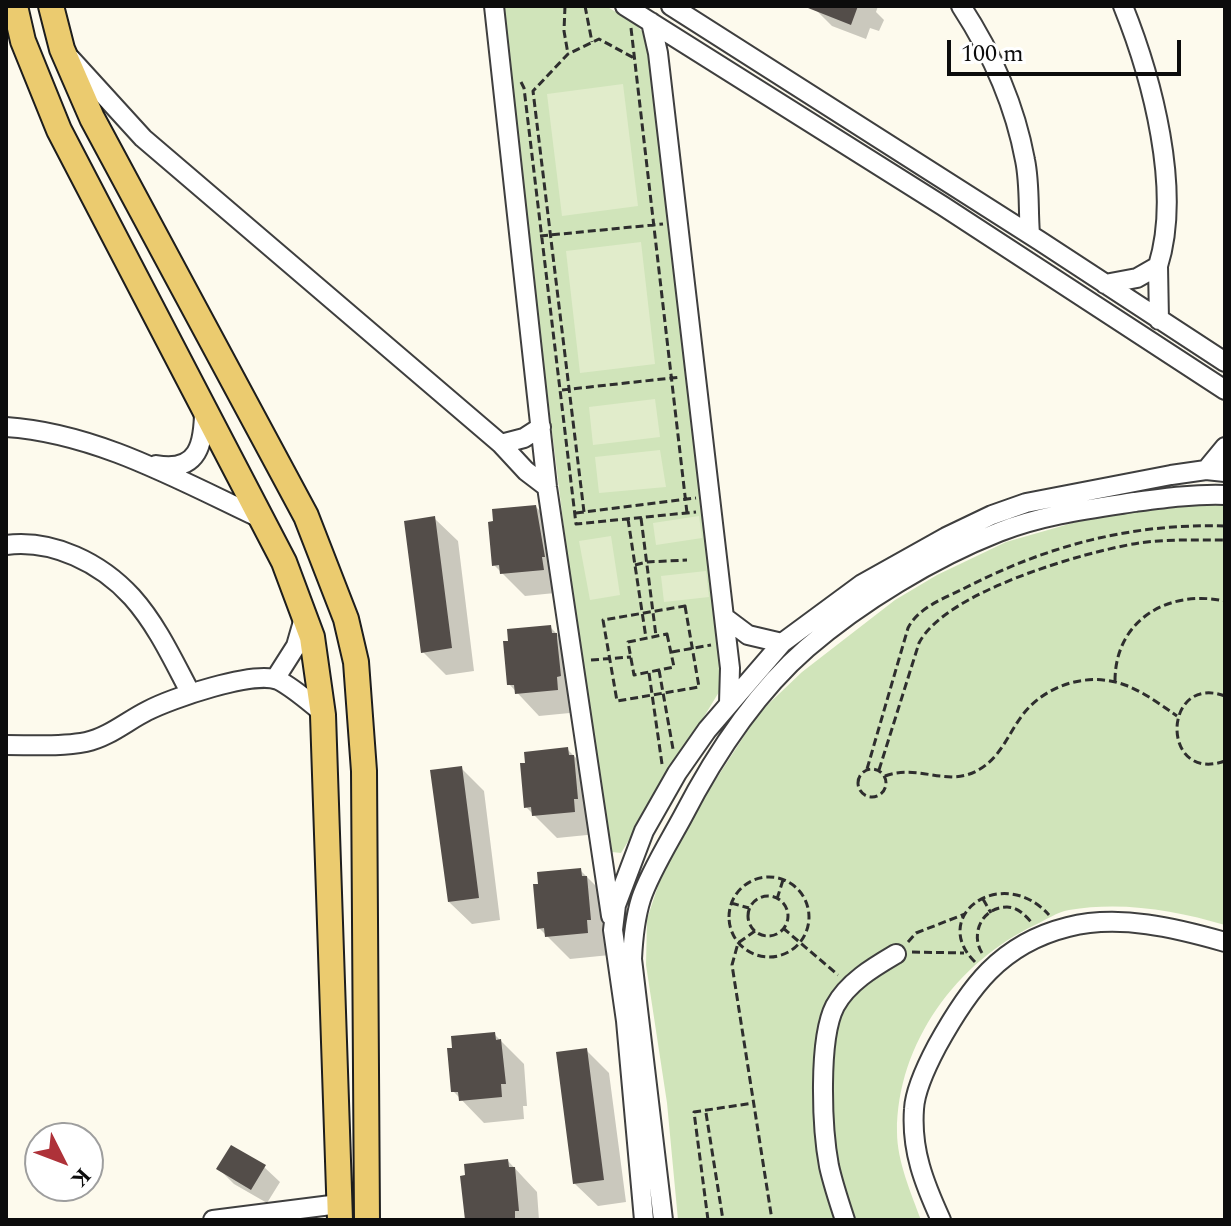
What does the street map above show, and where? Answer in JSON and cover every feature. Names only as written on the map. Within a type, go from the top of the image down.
[{"type":"main road","points":[[51,6],[62,49],[92,118],[306,516],[346,619],[356,662],[364,771],[367,1220]]},
{"type":"main road","points":[[13,15],[59,130],[284,562],[312,637],[323,713],[340,1212]]},
{"type":"street","points":[[494,6],[547,487],[626,1021],[644,1220]]},
{"type":"street","points":[[625,6],[644,28],[658,53],[730,668],[729,703]]},
{"type":"street","points":[[671,6],[1225,362]]},
{"type":"street","points":[[961,6],[976,29],[1014,112],[1026,163],[1030,234]]},
{"type":"street","points":[[1123,6],[1143,55],[1163,160],[1168,204],[1158,266],[1159,320]]},
{"type":"street","points":[[644,28],[943,206],[1224,392]]},
{"type":"street","points":[[62,49],[143,138],[501,444],[526,471],[547,487]]},
{"type":"street","points":[[1105,284],[1137,278],[1158,266]]},
{"type":"street","points":[[142,462],[169,467],[183,465],[197,452],[204,438],[204,408]]},
{"type":"street","points":[[6,427],[64,435],[142,462],[262,519]]},
{"type":"street","points":[[501,444],[524,438],[541,427]]},
{"type":"street","points":[[1206,470],[1225,447]]},
{"type":"street","points":[[613,930],[616,905],[644,831],[677,773],[729,703],[782,643],[862,584],[992,515],[1063,495],[1206,470],[1225,472]]},
{"type":"street","points":[[663,1220],[632,959],[641,897],[691,800],[747,713],[808,647],[882,593],[936,562],[1000,532],[1079,510],[1198,494],[1225,495]]},
{"type":"street","points":[[6,545],[29,542],[82,558],[132,597],[163,640],[190,692]]},
{"type":"street","points":[[724,617],[748,635],[782,643]]},
{"type":"street","points":[[275,679],[296,646],[304,618]]},
{"type":"street","points":[[6,745],[88,741],[115,731],[147,711],[190,692],[212,686],[275,679],[323,713]]},
{"type":"street","points":[[602,858],[618,866],[656,870]]},
{"type":"street","points":[[941,1220],[917,1161],[913,1105],[929,1061],[964,998],[990,969],[1010,952],[1049,934],[1093,923],[1132,923],[1225,942]]},
{"type":"street","points":[[845,1220],[829,1164],[824,1119],[825,1043],[834,1007],[851,986],[896,954]]},
{"type":"street","points":[[213,1220],[340,1212]]},
{"type":"path","points":[[565,6],[564,31],[568,54]]},
{"type":"path","points":[[585,6],[592,42]]},
{"type":"path","points":[[644,28],[631,26],[687,513]]},
{"type":"path","points":[[584,512],[533,91],[568,54],[599,39],[634,58]]},
{"type":"path","points":[[524,88],[576,524],[705,512]]},
{"type":"path","points":[[520,238],[671,223]]},
{"type":"path","points":[[560,390],[689,376]]},
{"type":"path","points":[[575,513],[703,497]]},
{"type":"path","points":[[641,518],[656,636]]},
{"type":"path","points":[[628,519],[646,638]]},
{"type":"path","points":[[867,769],[879,770],[885,776],[887,784],[883,792],[875,797],[860,791],[857,782],[860,774],[867,769],[908,628],[912,620],[936,603],[1009,565],[1069,544],[1151,527],[1225,526]]},
{"type":"path","points":[[879,770],[919,643],[926,629],[936,620],[1017,577],[1113,548],[1142,543],[1225,540]]},
{"type":"path","points":[[635,565],[687,560]]},
{"type":"path","points":[[1115,681],[1115,662],[1119,650],[1139,621],[1166,604],[1179,600],[1209,597],[1225,601]]},
{"type":"path","points":[[685,606],[699,687],[617,701],[603,620],[653,612],[685,606]]},
{"type":"path","points":[[667,634],[674,667],[634,675],[628,642],[656,636],[667,634]]},
{"type":"path","points":[[670,652],[727,643]]},
{"type":"path","points":[[572,661],[631,657]]},
{"type":"path","points":[[659,670],[677,773]]},
{"type":"path","points":[[649,672],[666,792]]},
{"type":"path","points":[[885,776],[904,770],[948,778],[978,770],[994,758],[1019,720],[1040,697],[1068,683],[1115,681],[1140,691],[1177,716]]},
{"type":"path","points":[[1225,696],[1205,693],[1194,698],[1184,705],[1177,716],[1175,728],[1183,752],[1193,760],[1205,764],[1225,761]]},
{"type":"path","points":[[769,877],[783,880],[803,894],[810,912],[807,931],[800,943],[788,953],[769,958],[751,953],[738,943],[729,922],[731,903],[750,882],[769,877]]},
{"type":"path","points":[[777,899],[783,880]]},
{"type":"path","points":[[965,953],[961,929],[971,904],[982,897],[1001,894],[1028,897],[1052,919],[1049,934],[1017,909],[1006,907],[991,913],[980,924],[976,941],[990,969]]},
{"type":"path","points":[[764,896],[777,899],[787,910],[783,928],[767,936],[755,931],[748,917],[749,908],[755,900],[764,896]]},
{"type":"path","points":[[982,897],[991,913]]},
{"type":"path","points":[[731,903],[749,908]]},
{"type":"path","points":[[896,954],[916,933],[965,914]]},
{"type":"path","points":[[783,928],[851,986]]},
{"type":"path","points":[[755,931],[738,943],[732,965],[772,1220]]},
{"type":"path","points":[[896,954],[924,950],[965,953],[990,969]]},
{"type":"path","points":[[708,1220],[694,1112],[754,1103]]},
{"type":"path","points":[[706,1112],[723,1220]]},
{"type":"green space","points":[[503,6],[606,6],[634,23],[647,36],[654,53],[725,669],[719,692],[621,853],[612,852],[576,627],[504,40]]},
{"type":"green space","points":[[623,84],[638,206],[562,216],[547,94]]},
{"type":"green space","points":[[641,242],[655,364],[580,373],[566,251]]},
{"type":"green space","points":[[655,399],[660,437],[593,445],[589,407]]},
{"type":"green space","points":[[660,450],[666,487],[599,493],[595,457]]},
{"type":"green space","points":[[1225,505],[1225,925],[1148,908],[1108,906],[1069,910],[1007,941],[957,983],[920,1037],[900,1099],[899,1154],[921,1220],[678,1220],[667,1103],[646,965],[647,919],[662,874],[681,833],[759,713],[802,672],[895,600],[937,575],[1006,542],[1076,522],[1134,510]]},
{"type":"green space","points":[[699,516],[702,538],[656,545],[653,523]]},
{"type":"green space","points":[[611,536],[620,595],[590,600],[579,541]]},
{"type":"green space","points":[[706,571],[709,597],[664,602],[661,576]]},
{"type":"building","points":[[803,6],[858,6],[851,25]]},
{"type":"building","points":[[536,505],[545,557],[542,557],[544,570],[500,574],[499,565],[492,566],[488,522],[493,521],[492,509]]},
{"type":"building","points":[[435,516],[452,648],[421,653],[404,521]]},
{"type":"building","points":[[551,625],[552,633],[557,633],[561,676],[557,677],[558,690],[515,694],[514,685],[507,685],[503,641],[508,641],[507,629]]},
{"type":"building","points":[[568,747],[569,755],[574,755],[578,799],[574,799],[575,812],[532,816],[531,807],[524,808],[520,763],[525,763],[524,752]]},
{"type":"building","points":[[462,766],[479,898],[448,902],[430,770]]},
{"type":"building","points":[[581,868],[582,876],[587,876],[591,920],[587,920],[588,933],[545,937],[544,928],[537,929],[533,884],[538,884],[537,872]]},
{"type":"building","points":[[495,1032],[496,1040],[501,1039],[506,1084],[501,1084],[502,1097],[459,1101],[458,1092],[451,1092],[447,1048],[452,1048],[451,1036]]},
{"type":"building","points":[[587,1048],[604,1180],[573,1184],[556,1052]]},
{"type":"building","points":[[231,1145],[266,1165],[251,1190],[216,1169]]},
{"type":"building","points":[[508,1159],[509,1167],[515,1167],[519,1211],[515,1211],[515,1220],[465,1220],[460,1176],[465,1175],[464,1164]]}]
